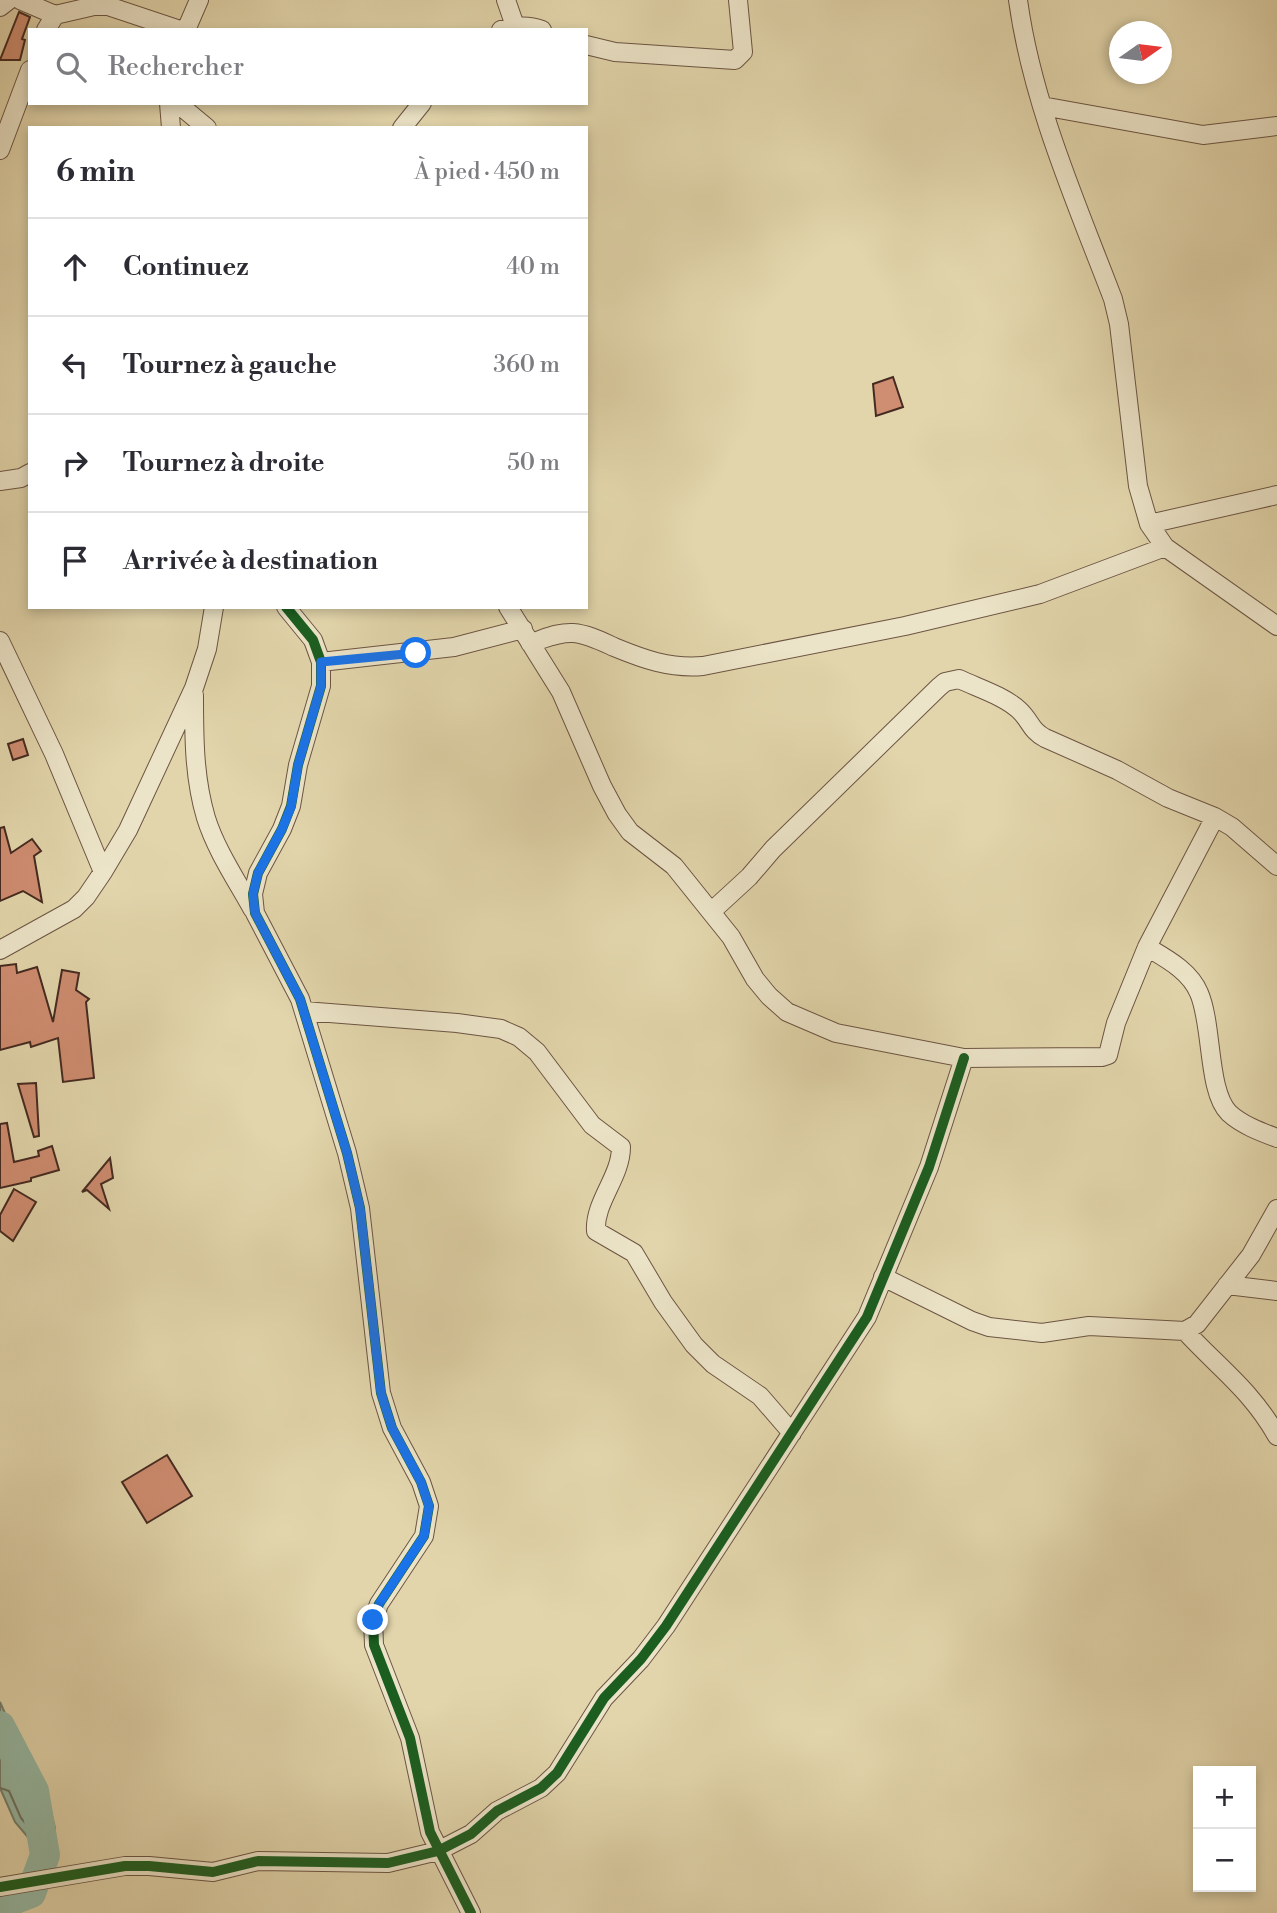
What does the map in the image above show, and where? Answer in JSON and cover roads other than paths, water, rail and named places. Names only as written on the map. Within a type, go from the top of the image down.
[{"type":"street","points":[[0,7],[9,0]]},
{"type":"street","points":[[20,0],[51,22],[94,6],[108,6],[174,28]]},
{"type":"street","points":[[187,28],[199,0]]},
{"type":"street","points":[[506,0],[508,28],[536,28]]},
{"type":"street","points":[[588,45],[615,52],[735,60],[743,52],[738,0]]},
{"type":"street","points":[[1018,0],[1025,47],[1041,106],[1113,299],[1119,324],[1138,486],[1149,524],[1165,547],[1277,625]]},
{"type":"street","points":[[0,150],[28,75]]},
{"type":"street","points":[[169,105],[171,126]]},
{"type":"street","points":[[179,105],[205,126]]},
{"type":"street","points":[[404,126],[420,105]]},
{"type":"street","points":[[1041,106],[1203,135],[1277,126]]},
{"type":"street","points":[[0,481],[28,474]]},
{"type":"street","points":[[1149,524],[1277,495]]},
{"type":"street","points":[[321,662],[416,653],[526,636],[574,633],[590,636],[642,659],[685,668],[703,666],[905,626],[1040,594],[1165,547]]},
{"type":"street","points":[[0,950],[75,909],[103,872],[128,830],[194,688],[207,649],[214,609]]},
{"type":"street","points":[[255,913],[253,894],[258,873],[291,807],[298,765],[321,686],[321,662],[313,640],[288,609]]},
{"type":"street","points":[[509,609],[561,692],[602,786],[630,832],[674,866],[712,911],[731,937],[755,979],[769,996],[787,1012],[836,1033],[964,1058],[1108,1055],[1116,1023],[1147,947],[1215,817]]},
{"type":"street","points":[[0,641],[54,754],[103,872]]},
{"type":"street","points":[[712,911],[939,687],[959,679],[1019,709],[1035,733],[1116,770],[1168,798],[1215,817],[1232,827],[1277,866]]},
{"type":"street","points":[[194,688],[194,746],[197,776],[207,820],[230,870],[290,978],[304,1011],[347,1153],[360,1208],[381,1393],[392,1428],[421,1482],[429,1506],[424,1536],[379,1604],[373,1620],[374,1645],[410,1738],[423,1809],[438,1851],[471,1913]]},
{"type":"street","points":[[1147,947],[1181,969],[1199,993],[1208,1029],[1216,1084],[1220,1099],[1229,1113],[1251,1128],[1277,1138]]},
{"type":"street","points":[[304,1011],[457,1023],[501,1030],[519,1037],[537,1052],[592,1125],[621,1147],[621,1162],[597,1215],[596,1231],[634,1253],[663,1302],[694,1345],[713,1364],[760,1395],[792,1433]]},
{"type":"street","points":[[0,1887],[125,1866],[213,1872],[258,1861],[388,1863],[438,1851],[471,1834],[497,1811],[541,1788],[557,1773],[604,1698],[641,1659],[666,1626],[867,1317],[938,1142],[964,1058]]},
{"type":"street","points":[[883,1277],[989,1327],[1042,1333],[1089,1326],[1185,1331],[1197,1324],[1251,1255],[1277,1209]]},
{"type":"street","points":[[1227,1285],[1277,1291]]},
{"type":"street","points":[[1185,1331],[1249,1393],[1277,1436]]},
{"type":"water","points":[[0,1702],[49,1803],[55,1828],[51,1835],[32,1842],[15,1822],[0,1788]]},
{"type":"waterway","points":[[0,1726],[34,1791],[45,1855],[31,1893],[0,1905]]}]
